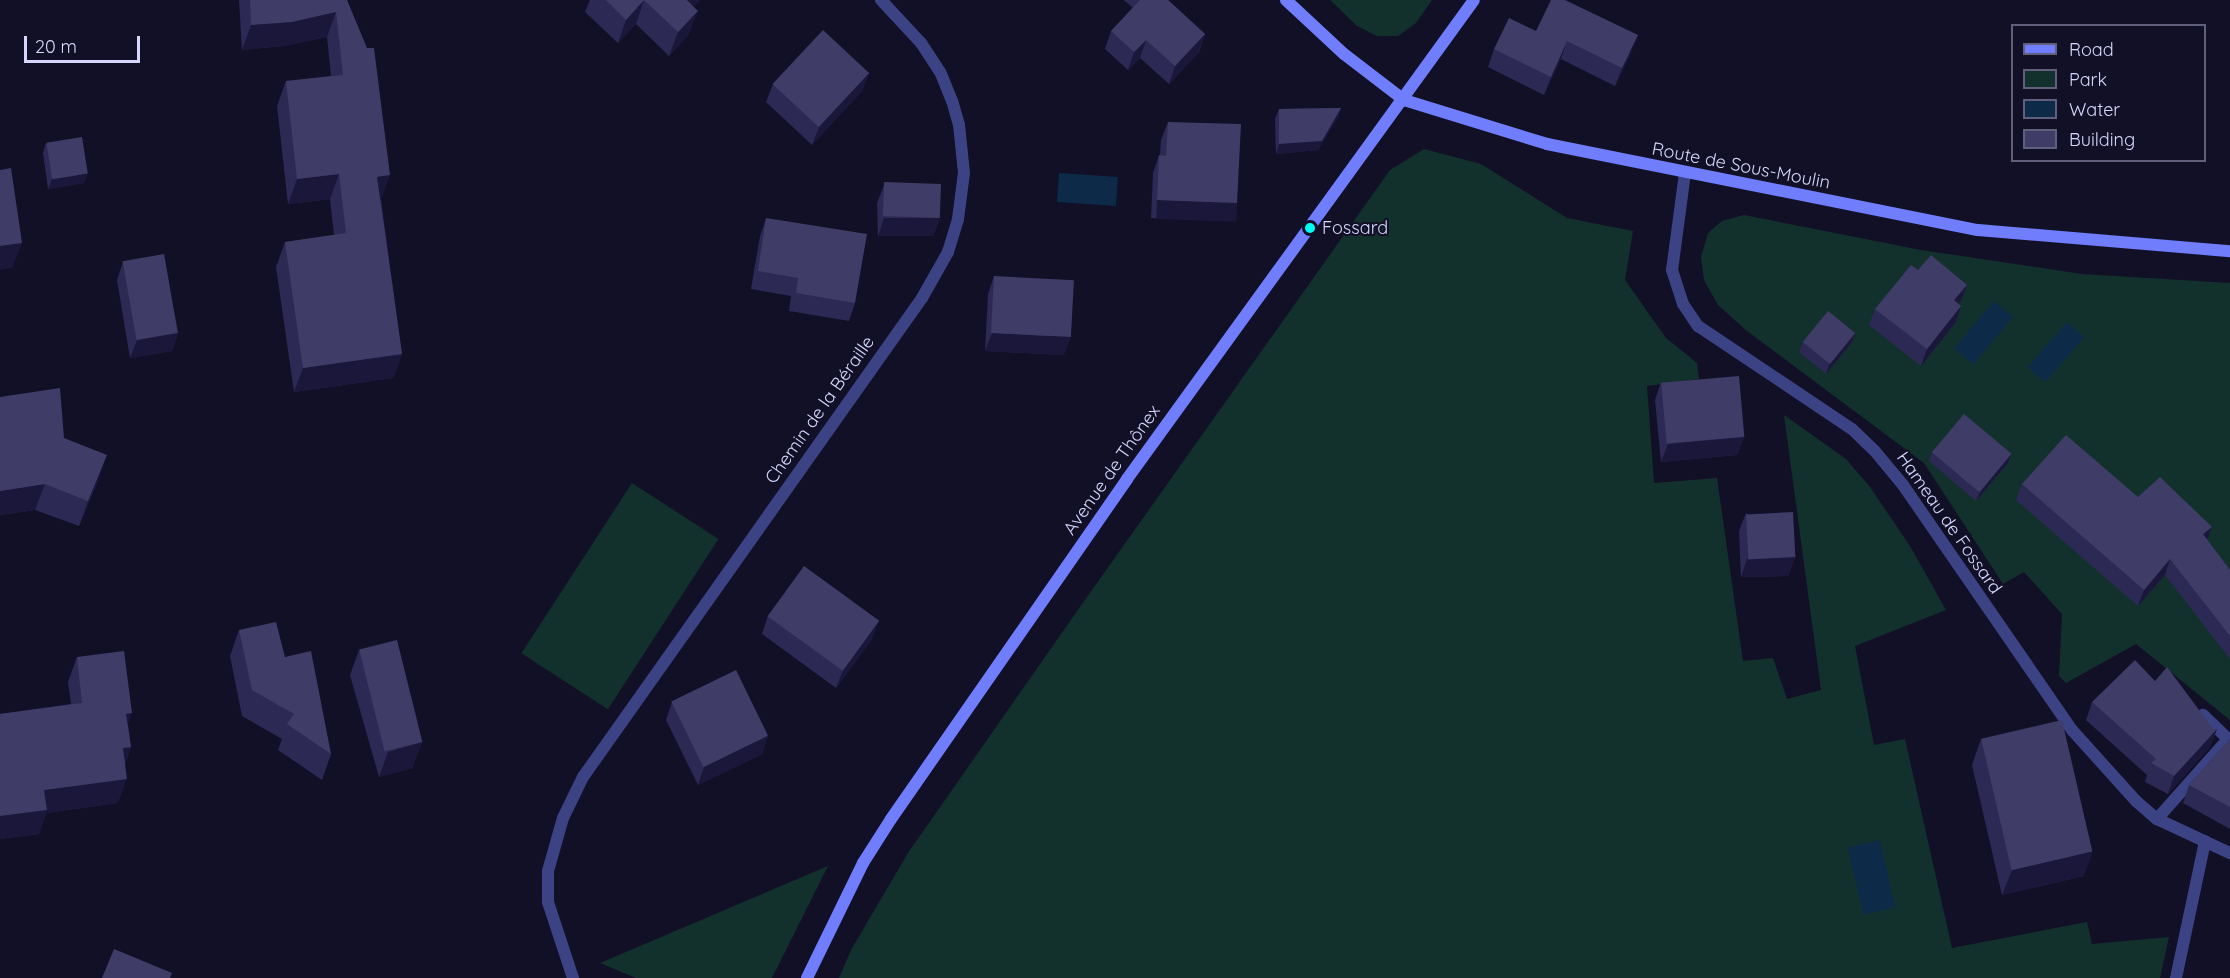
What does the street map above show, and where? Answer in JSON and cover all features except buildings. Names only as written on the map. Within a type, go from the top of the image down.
[{"type":"main road","name":"Route de Sous-Moulin","points":[[1286,0],[1344,54],[1404,100],[1547,144],[1978,230],[2230,251]]},
{"type":"main road","name":"Avenue de Thônex","points":[[807,978],[862,863],[891,819],[1127,479],[1404,100],[1474,0]]},
{"type":"street","name":"Chemin de la Béraille","points":[[573,978],[548,902],[548,872],[563,818],[583,777],[922,298],[948,252],[958,219],[964,173],[960,136],[952,101],[926,50],[905,23],[881,0]]},
{"type":"street","name":"Hameau de Fossard","points":[[1685,173],[1672,270],[1683,304],[1698,326],[1852,429],[1874,450],[1903,484],[2072,730],[2136,801],[2157,819],[2230,853]]},
{"type":"street","points":[[2157,819],[2228,739],[2203,715]]},
{"type":"street","points":[[2176,978],[2205,841]]},
{"type":"green space","points":[[1330,0],[1432,0],[1416,23],[1398,36],[1377,36],[1357,26]]},
{"type":"green space","points":[[1424,149],[1481,164],[1567,218],[1633,231],[1625,280],[1666,338],[1697,363],[1699,379],[1647,386],[1654,483],[1717,478],[1743,661],[1773,658],[1787,699],[1821,690],[1784,415],[1846,459],[1870,487],[1910,546],[1946,610],[1855,646],[1874,745],[1905,739],[1952,948],[2087,922],[2092,944],[2169,937],[2160,978],[839,978],[851,950],[908,853],[1075,614],[1390,170]]},
{"type":"green space","points":[[1744,215],[1921,250],[2082,274],[2230,283],[2230,720],[2136,644],[2066,683],[2059,676],[2062,614],[2024,572],[2003,584],[1924,463],[1747,331],[1718,305],[1704,280],[1701,257],[1708,233],[1722,221]]},
{"type":"green space","points":[[632,483],[718,539],[608,709],[521,653]]},
{"type":"green space","points":[[828,866],[772,978],[636,978],[600,963]]},
{"type":"water","points":[[1059,173],[1118,177],[1116,206],[1057,202]]},
{"type":"water","points":[[1994,301],[2013,317],[1973,365],[1954,348]]},
{"type":"water","points":[[2067,322],[2084,337],[2045,382],[2028,367]]},
{"type":"water","points":[[1880,840],[1896,907],[1863,915],[1848,847]]},
{"type":"place","name":"Fossard","points":[[1310,228]]}]
